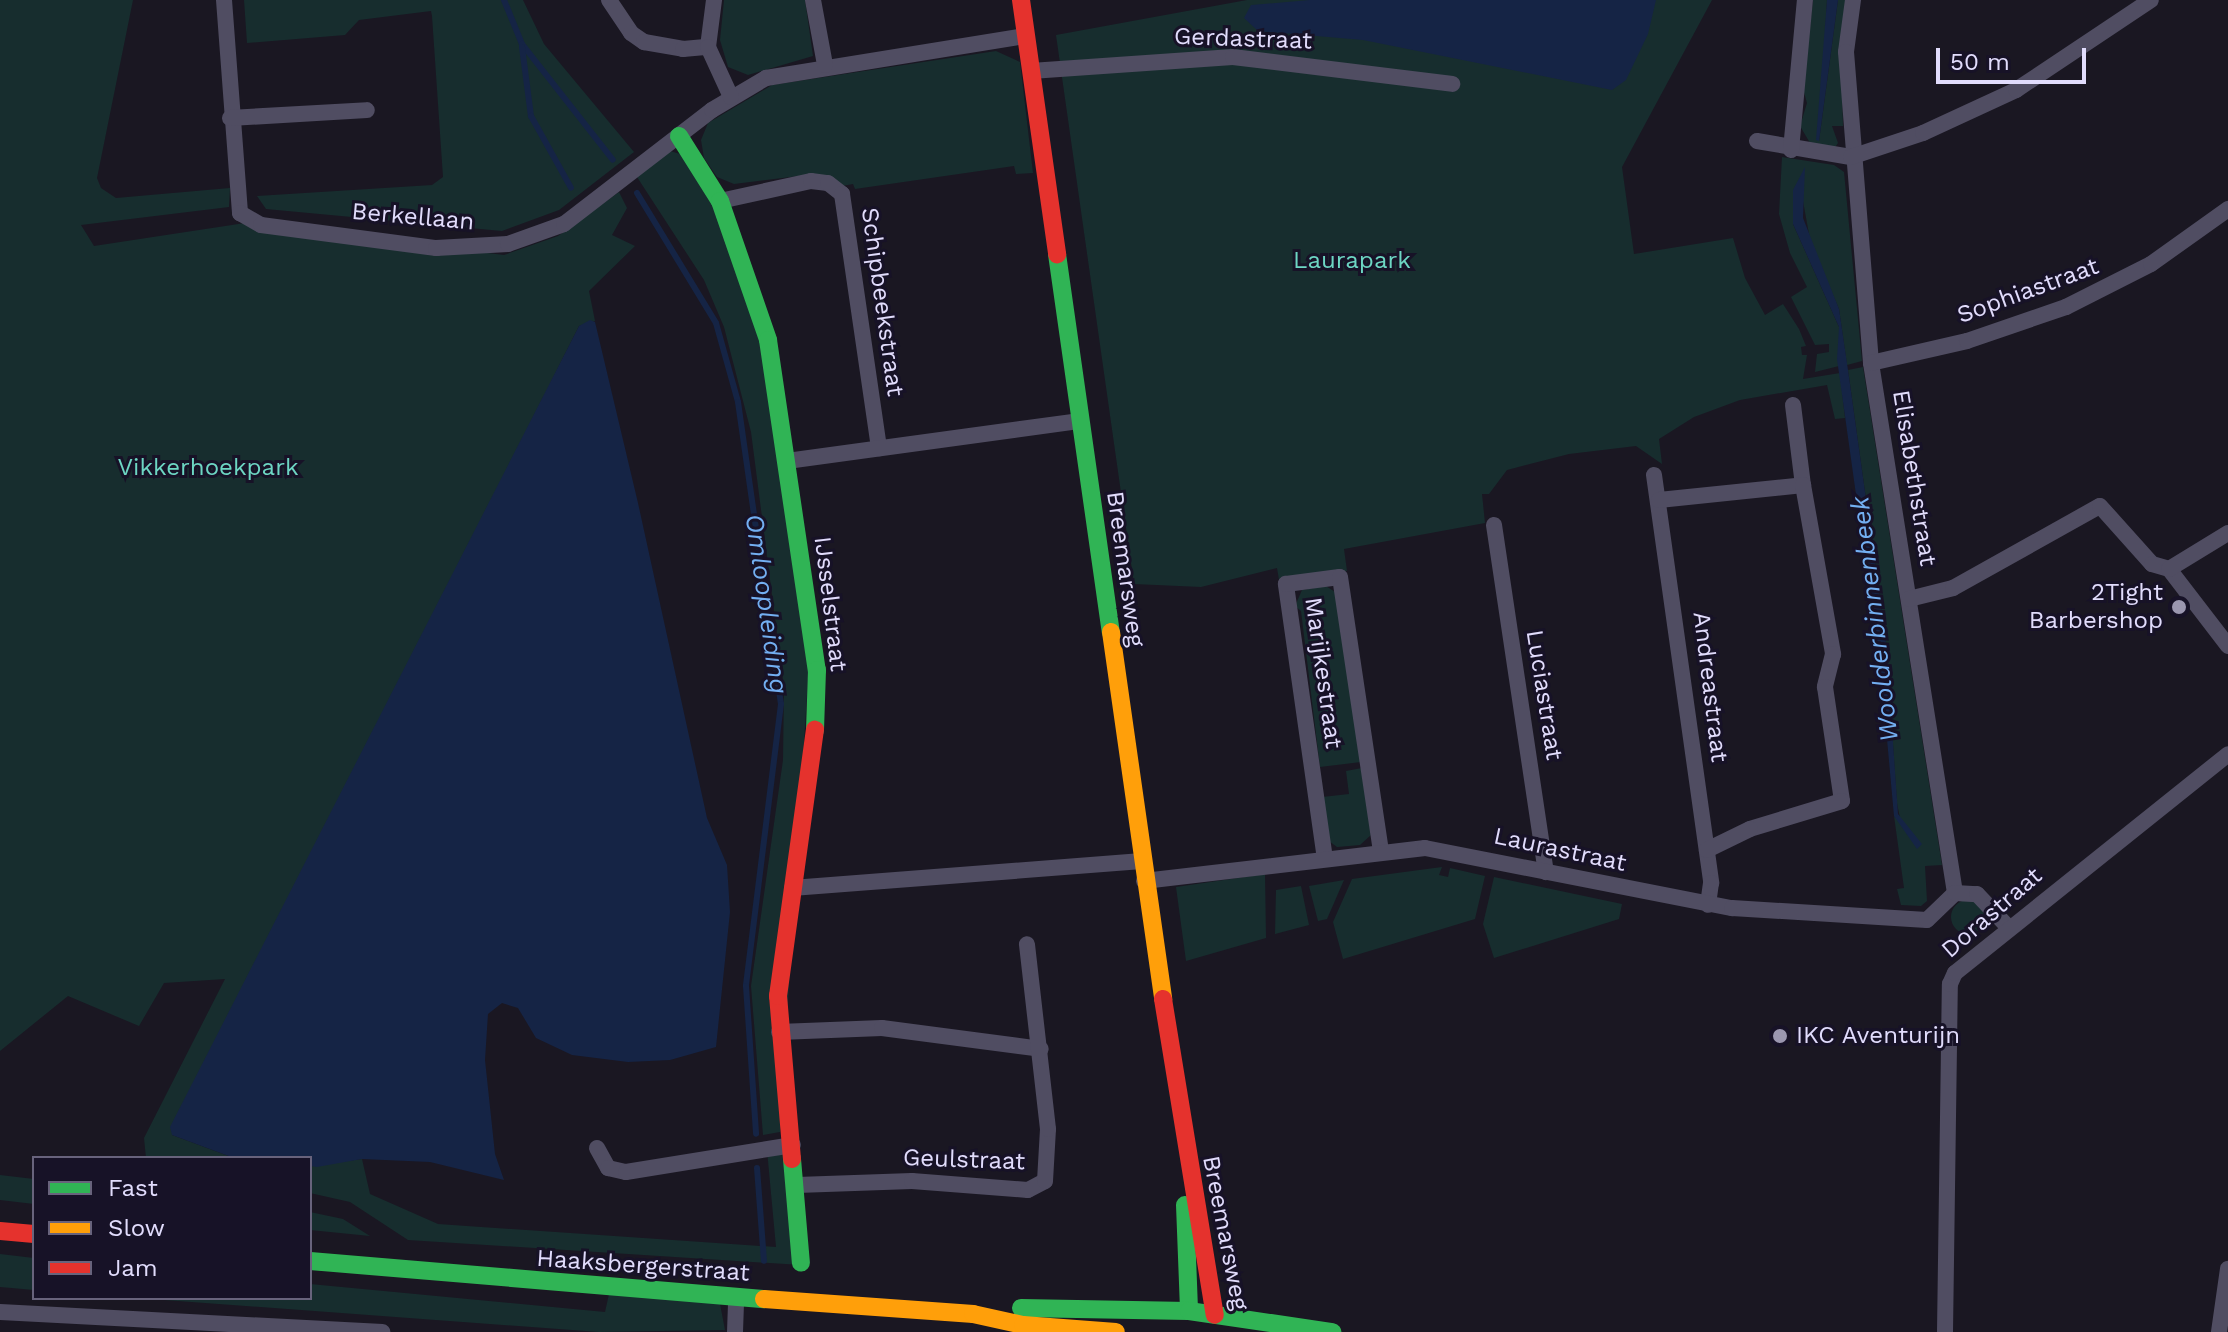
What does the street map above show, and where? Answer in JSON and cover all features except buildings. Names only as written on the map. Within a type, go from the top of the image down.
[{"type":"street","points":[[224,0],[230,118],[367,110]]},
{"type":"street","points":[[609,0],[631,33],[644,42],[683,49],[708,47]]},
{"type":"street","points":[[714,0],[708,47],[731,97]]},
{"type":"street","points":[[813,0],[825,65]]},
{"type":"street","name":"Breemarsweg","points":[[1021,0],[1183,1143],[1218,1323]]},
{"type":"street","points":[[1791,150],[1805,0]]},
{"type":"street","name":"Elisabethstraat","points":[[1853,0],[1846,52],[1851,157],[1871,363],[1955,893]]},
{"type":"street","points":[[1757,141],[1791,150],[1851,157],[1988,106],[2078,53],[2151,0]]},
{"type":"street","name":"Berkellaan","points":[[230,118],[240,213],[261,225],[436,248],[508,244],[582,212],[731,97],[766,78],[825,65],[1026,36]]},
{"type":"street","name":"Gerdastraat","points":[[1031,71],[1233,57],[1452,84]]},
{"type":"street","name":"IJsselstraat","points":[[679,136],[720,201],[768,340],[817,670],[815,737],[779,967],[779,1032],[797,1185],[801,1263]]},
{"type":"street","name":"Schipbeekstraat","points":[[720,201],[811,181],[828,183],[842,194],[879,448]]},
{"type":"street","name":"Sophiastraat","points":[[1871,363],[1967,341],[2066,307],[2151,264],[2228,209]]},
{"type":"street","points":[[1707,850],[1750,829],[1842,801],[1825,687],[1833,654],[1803,485],[1793,405]]},
{"type":"street","points":[[787,461],[1080,421]]},
{"type":"street","name":"Andreastraat","points":[[1654,475],[1707,850],[1708,905]]},
{"type":"street","points":[[1659,500],[1803,485]]},
{"type":"street","points":[[1909,599],[1953,588],[2091,508],[2108,510],[2152,564],[2169,569],[2228,646]]},
{"type":"street","name":"Luciastraat","points":[[1494,525],[1546,872]]},
{"type":"street","points":[[2169,569],[2227,527]]},
{"type":"street","name":"Marijkestraat","points":[[1325,859],[1286,584],[1340,577],[1381,850]]},
{"type":"street","name":"Dorastraat","points":[[1945,1332],[1950,984],[1961,965],[2228,754]]},
{"type":"street","name":"Laurastraat","points":[[1144,881],[1381,850],[1447,849],[1708,905],[1927,920],[1955,893]]},
{"type":"street","points":[[792,888],[1142,861]]},
{"type":"street","points":[[1955,893],[1977,894],[2008,927]]},
{"type":"street","name":"Geulstraat","points":[[797,1185],[912,1181],[1028,1190],[1045,1181],[1048,1129],[1027,944]]},
{"type":"street","points":[[779,1032],[882,1028],[1041,1049]]},
{"type":"street","name":"Breemarsweg","points":[[1183,1143],[1189,1311],[1195,1332]]},
{"type":"street","points":[[597,1148],[608,1168],[626,1172],[793,1145]]},
{"type":"street","points":[[0,1231],[32,1234]]},
{"type":"street","name":"Haaksbergerstraat","points":[[312,1261],[736,1298],[973,1314],[1023,1325],[1116,1332]]},
{"type":"street","points":[[2219,1332],[2228,1269]]},
{"type":"street","points":[[735,1332],[736,1298]]},
{"type":"street","name":"Haaksbergerstraat","points":[[973,1314],[1015,1308],[1189,1311],[1218,1323],[1332,1332]]},
{"type":"street","points":[[0,1312],[382,1332]]},
{"type":"green space","name":"Vikkerhoekpark","points":[[0,0],[133,0],[97,178],[101,188],[116,198],[230,188],[229,207],[81,225],[94,246],[245,223],[504,255],[558,236],[619,192],[627,208],[612,235],[635,246],[589,291],[595,321],[579,326],[172,1135],[229,1156],[146,1156],[144,1138],[225,979],[164,983],[139,1026],[68,996],[0,1051]]},
{"type":"green space","points":[[244,0],[523,0],[544,44],[634,152],[559,210],[502,231],[266,209],[257,196],[432,185],[443,177],[432,16],[431,11],[359,20],[345,35],[247,43]]},
{"type":"green space","points":[[724,0],[805,0],[813,56],[748,75],[728,67],[720,40]]},
{"type":"green space","name":"Laurapark","points":[[1247,0],[1712,0],[1622,167],[1634,254],[1733,238],[1745,278],[1765,315],[1783,304],[1799,329],[1806,346],[1801,347],[1802,355],[1807,355],[1803,379],[1840,373],[1845,418],[1835,419],[1827,385],[1740,400],[1694,417],[1659,439],[1662,464],[1636,446],[1569,454],[1507,470],[1489,494],[1482,494],[1485,523],[1344,549],[1347,571],[1279,580],[1277,568],[1201,587],[1134,584],[1056,35]]},
{"type":"green space","points":[[1813,0],[1827,0],[1819,141],[1838,0],[1848,0],[1841,59],[1843,126],[1832,126],[1838,143],[1834,149],[1810,143],[1800,126],[1807,103],[1803,89]]},
{"type":"green space","points":[[996,51],[1020,62],[1033,173],[1016,174],[1014,166],[855,189],[853,184],[842,186],[815,174],[734,184],[717,177],[704,158],[701,140],[708,123],[772,85]]},
{"type":"green space","points":[[670,151],[680,154],[710,195],[760,331],[809,662],[780,1132],[763,1135],[751,986],[783,760],[784,688],[751,432],[724,327],[704,280],[637,177]]},
{"type":"green space","points":[[1782,157],[1834,165],[1844,172],[1862,361],[1847,365],[1839,309],[1811,245],[1803,201],[1793,224],[1839,327],[1839,366],[1815,372],[1817,354],[1829,352],[1829,344],[1815,345],[1791,297],[1807,287],[1790,253],[1779,214]]},
{"type":"green space","points":[[1863,367],[1942,865],[1925,866],[1927,901],[1921,906],[1901,905],[1897,889],[1904,888],[1894,816],[1921,844],[1901,823],[1897,803],[1886,642],[1848,370]]},
{"type":"green space","points":[[1326,586],[1335,592],[1361,762],[1320,767],[1301,611],[1295,606],[1302,590]]},
{"type":"green space","points":[[1362,768],[1371,835],[1360,845],[1337,847],[1329,841],[1322,797],[1349,794],[1346,771]]},
{"type":"green space","points":[[1442,867],[1439,875],[1448,877],[1450,868],[1485,876],[1475,919],[1343,959],[1333,922],[1352,879]]},
{"type":"green space","points":[[1265,874],[1266,938],[1186,961],[1176,887]]},
{"type":"green space","points":[[1494,877],[1622,904],[1619,919],[1494,958],[1483,924]]},
{"type":"green space","points":[[1344,880],[1327,919],[1318,921],[1309,886]]},
{"type":"green space","points":[[1301,886],[1309,925],[1275,934],[1276,890]]},
{"type":"green space","points":[[1968,900],[1980,905],[1985,917],[1980,929],[1968,934],[1956,929],[1951,917],[1956,905]]},
{"type":"green space","points":[[791,1147],[801,1265],[408,1240],[350,1202],[312,1193],[312,1166],[362,1159],[370,1194],[438,1224],[776,1247],[767,1150]]},
{"type":"green space","points":[[0,1175],[32,1179],[32,1204],[0,1200]]},
{"type":"green space","points":[[312,1212],[343,1219],[370,1236],[312,1230]]},
{"type":"green space","points":[[0,1254],[32,1258],[32,1290],[0,1287]]},
{"type":"green space","points":[[312,1284],[605,1312],[609,1294],[720,1304],[725,1330],[599,1332],[164,1300],[312,1300]]},
{"type":"water","points":[[1310,0],[1656,0],[1648,34],[1626,80],[1612,90],[1363,40],[1258,31],[1244,18],[1251,5]]},
{"type":"water","points":[[1827,0],[1838,0],[1819,141],[1816,140]]},
{"type":"water","name":"Woolderbinnenbeek","points":[[1805,167],[1803,218],[1839,309],[1848,370],[1886,642],[1898,814],[1922,844],[1917,849],[1894,816],[1881,673],[1837,359],[1839,327],[1793,224],[1793,190]]},
{"type":"water","points":[[590,320],[595,322],[707,818],[727,865],[730,912],[716,1047],[670,1060],[628,1062],[572,1055],[536,1038],[518,1008],[502,1003],[488,1014],[485,1060],[495,1154],[504,1180],[430,1162],[362,1159],[317,1167],[312,1166],[312,1156],[229,1156],[172,1135],[170,1127],[579,326]]},
{"type":"waterway","name":"Omloopleiding","points":[[504,0],[522,44],[613,160]]},
{"type":"waterway","name":"Omloopleiding","points":[[522,47],[531,116],[571,188]]},
{"type":"waterway","name":"Omloopleiding","points":[[637,193],[716,323],[738,402],[781,704],[746,986],[756,1134]]},
{"type":"waterway","name":"Omloopleiding","points":[[757,1168],[764,1261]]},
{"type":"traffic: fast","points":[[679,136],[720,201],[768,340],[817,670],[815,730]]},
{"type":"traffic: fast","points":[[1057,254],[1111,632]]},
{"type":"traffic: fast","points":[[792,1159],[801,1263]]},
{"type":"traffic: fast","points":[[1185,1205],[1189,1311]]},
{"type":"traffic: fast","points":[[312,1261],[764,1299]]},
{"type":"traffic: fast","points":[[1021,1308],[1189,1311],[1332,1332]]},
{"type":"traffic: slow","points":[[1111,632],[1163,999]]},
{"type":"traffic: slow","points":[[764,1299],[973,1314],[1023,1325],[1116,1332]]},
{"type":"traffic: jam","points":[[1021,0],[1057,254]]},
{"type":"traffic: jam","points":[[792,1159],[778,996],[815,730]]},
{"type":"traffic: jam","points":[[1163,999],[1215,1315]]},
{"type":"traffic: jam","points":[[0,1231],[32,1234]]},
{"type":"place","name":"2Tight Barbershop","points":[[2179,607]]},
{"type":"place","name":"IKC Aventurijn","points":[[1780,1036]]}]
